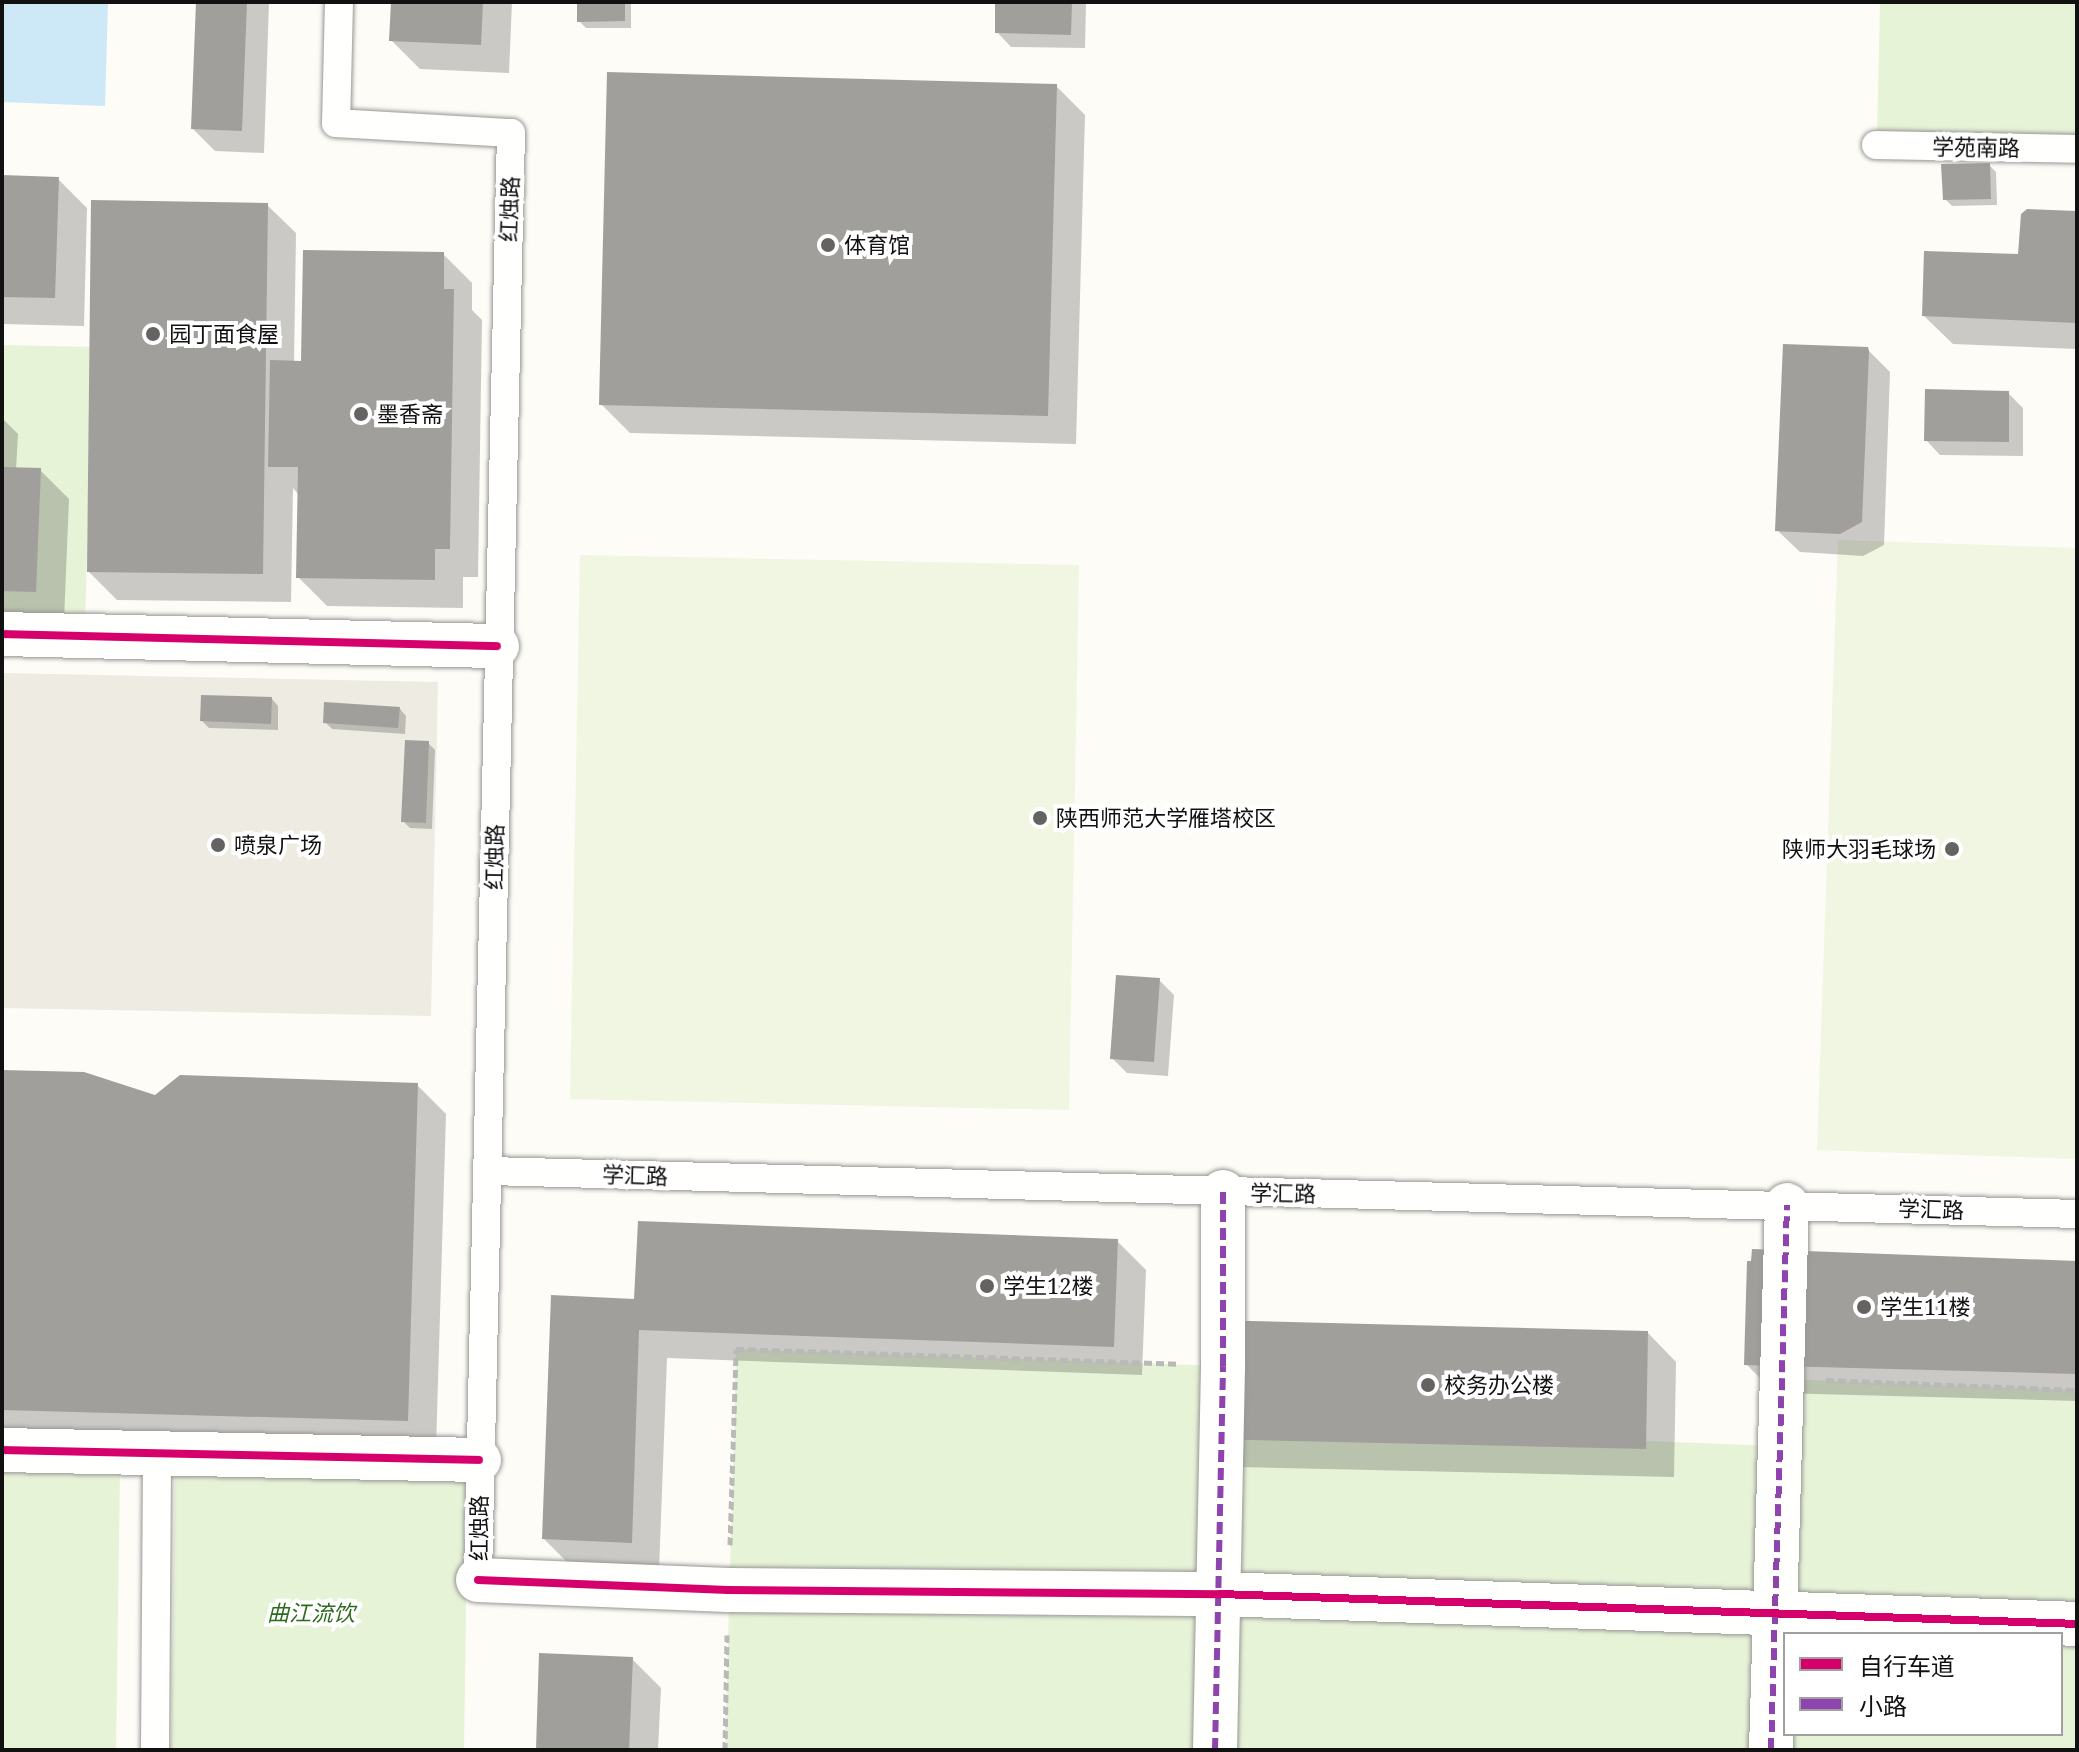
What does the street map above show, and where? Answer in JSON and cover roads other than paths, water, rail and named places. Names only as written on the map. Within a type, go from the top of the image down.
[{"type":"street","points":[[2,634],[497,646]]},
{"type":"street","points":[[1215,1750],[1220,1594],[1223,1192]]},
{"type":"street","points":[[1771,1750],[1787,1205]]},
{"type":"street","points":[[2,1450],[479,1460]]},
{"type":"street","points":[[478,1580],[728,1590],[1220,1594],[2077,1624]]},
{"type":"lane","name":"红烛路","points":[[339,2],[336,123],[511,133],[478,1580]]},
{"type":"lane","name":"学苑南路","points":[[1876,145],[2077,149]]},
{"type":"lane","name":"学汇路","points":[[489,1171],[2077,1214]]},
{"type":"lane","points":[[155,1750],[157,1452]]},
{"type":"water","points":[[2,2],[108,2],[105,106],[2,102]]},
{"type":"place","name":"体育馆","points":[[828,245]]},
{"type":"place","name":"园丁面食屋","points":[[153,334]]},
{"type":"place","name":"墨香斋","points":[[361,414]]},
{"type":"place","name":"陕西师范大学雁塔校区","points":[[1040,818]]},
{"type":"place","name":"喷泉广场","points":[[218,845]]},
{"type":"place","name":"陕师大羽毛球场","points":[[1952,849]]},
{"type":"place","name":"学生12楼","points":[[987,1286]]},
{"type":"place","name":"学生11楼","points":[[1864,1307]]},
{"type":"place","name":"校务办公楼","points":[[1428,1385]]},
{"type":"park label","name":"曲江流饮","points":[[311,1613]]}]
